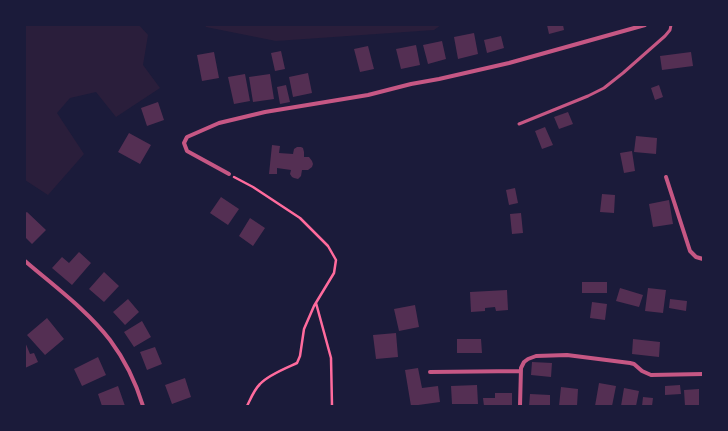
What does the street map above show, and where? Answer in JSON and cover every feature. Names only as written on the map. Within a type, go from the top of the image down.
[{"type":"street","points":[[229,174],[187,150],[184,143],[187,137],[219,123],[265,112],[368,95],[411,84],[501,65],[645,25]]},
{"type":"street","points":[[666,177],[690,251],[696,257],[703,259]]},
{"type":"street","points":[[25,261],[94,321],[111,341],[128,367],[144,406]]},
{"type":"street","points":[[520,406],[521,368],[524,362],[536,356],[567,356],[630,363],[651,375],[703,374]]},
{"type":"street","points":[[430,372],[521,371]]},
{"type":"lane","points":[[519,124],[604,88],[665,36],[670,30],[671,25]]},
{"type":"path","points":[[229,174],[253,187],[300,218],[328,246],[336,260],[334,273],[316,303],[304,330],[300,356],[297,363],[261,382],[253,393],[247,406]]},
{"type":"path","points":[[316,303],[332,358],[332,406]]},
{"type":"shaded area","points":[[25,25],[139,25],[148,35],[143,65],[160,88],[116,117],[96,92],[70,98],[57,113],[84,154],[48,195],[25,180]]},
{"type":"shaded area","points":[[205,25],[441,25],[434,30],[276,41],[206,27]]},
{"type":"building","points":[[547,25],[563,25],[564,30],[549,34]]},
{"type":"building","points":[[474,33],[478,54],[458,59],[454,37]]},
{"type":"building","points":[[501,36],[504,48],[487,53],[484,40]]},
{"type":"building","points":[[442,41],[446,59],[428,64],[423,45]]},
{"type":"building","points":[[416,45],[420,65],[401,69],[396,49]]},
{"type":"building","points":[[368,46],[374,69],[360,72],[354,49]]},
{"type":"building","points":[[281,51],[285,69],[275,71],[271,53]]},
{"type":"building","points":[[214,52],[219,78],[202,81],[197,55]]},
{"type":"building","points":[[691,52],[693,66],[662,70],[660,56]]},
{"type":"building","points":[[308,73],[312,93],[293,97],[289,77]]},
{"type":"building","points":[[245,74],[250,101],[234,104],[228,77]]},
{"type":"building","points":[[270,74],[274,99],[253,102],[249,77]]},
{"type":"building","points":[[286,85],[290,102],[280,104],[277,87]]},
{"type":"building","points":[[659,85],[663,97],[655,100],[651,88]]},
{"type":"building","points":[[158,102],[164,120],[147,126],[141,108]]},
{"type":"building","points":[[568,112],[573,124],[559,129],[554,117]]},
{"type":"building","points":[[545,127],[553,145],[542,149],[535,131]]},
{"type":"building","points":[[129,133],[151,145],[140,164],[118,152]]},
{"type":"building","points":[[636,136],[657,138],[656,154],[634,152]]},
{"type":"building","points":[[272,145],[280,146],[279,153],[293,154],[294,149],[297,147],[303,148],[304,157],[309,157],[313,164],[312,167],[308,170],[302,170],[301,176],[298,179],[292,177],[290,174],[291,170],[277,168],[277,174],[269,174]]},
{"type":"building","points":[[632,151],[635,171],[624,173],[620,153]]},
{"type":"building","points":[[515,188],[518,203],[509,205],[506,190]]},
{"type":"building","points":[[602,194],[615,195],[614,213],[600,212]]},
{"type":"building","points":[[221,197],[239,209],[228,225],[210,213]]},
{"type":"building","points":[[669,200],[673,224],[653,227],[649,204]]},
{"type":"building","points":[[27,212],[46,230],[32,244],[25,237],[25,213]]},
{"type":"building","points":[[521,213],[523,233],[512,234],[510,214]]},
{"type":"building","points":[[250,218],[265,228],[253,246],[239,236]]},
{"type":"building","points":[[79,252],[91,263],[72,285],[52,268],[62,257],[69,263]]},
{"type":"building","points":[[104,272],[119,286],[104,302],[89,289]]},
{"type":"building","points":[[582,282],[607,282],[607,293],[582,293]]},
{"type":"building","points":[[620,288],[643,295],[639,307],[616,301]]},
{"type":"building","points":[[648,288],[666,290],[663,313],[645,311]]},
{"type":"building","points":[[507,290],[508,310],[496,311],[495,307],[485,308],[485,311],[471,312],[470,292]]},
{"type":"building","points":[[128,299],[139,312],[125,325],[113,312]]},
{"type":"building","points":[[670,299],[687,301],[686,311],[669,308]]},
{"type":"building","points":[[592,302],[607,304],[605,320],[590,318]]},
{"type":"building","points":[[415,305],[419,327],[399,331],[394,309]]},
{"type":"building","points":[[47,318],[64,339],[45,355],[27,335]]},
{"type":"building","points":[[142,321],[151,337],[134,347],[124,332]]},
{"type":"building","points":[[396,333],[398,357],[376,359],[373,335]]},
{"type":"building","points":[[457,339],[481,339],[482,353],[457,353]]},
{"type":"building","points":[[633,339],[660,342],[659,357],[632,354]]},
{"type":"building","points":[[25,342],[30,354],[34,353],[38,362],[25,368]]},
{"type":"building","points":[[155,347],[162,364],[147,370],[140,352]]},
{"type":"building","points":[[98,357],[106,375],[82,386],[74,369]]},
{"type":"building","points":[[532,362],[552,363],[551,377],[531,375]]},
{"type":"building","points":[[418,368],[422,388],[438,386],[440,402],[411,406],[405,370]]},
{"type":"building","points":[[185,378],[191,397],[172,404],[165,385]]},
{"type":"building","points":[[599,383],[616,386],[612,406],[595,406]]},
{"type":"building","points":[[477,385],[478,404],[452,404],[451,386]]},
{"type":"building","points":[[680,385],[681,394],[665,395],[665,386]]},
{"type":"building","points":[[118,386],[125,406],[102,406],[98,394]]},
{"type":"building","points":[[561,387],[578,389],[577,406],[559,406]]},
{"type":"building","points":[[624,388],[639,391],[636,406],[621,406]]},
{"type":"building","points":[[699,389],[699,406],[685,406],[684,390]]},
{"type":"building","points":[[495,393],[512,393],[512,406],[484,406],[483,398],[495,398]]},
{"type":"building","points":[[530,394],[550,395],[550,406],[529,406]]},
{"type":"building","points":[[643,397],[653,398],[652,406],[642,406]]}]
